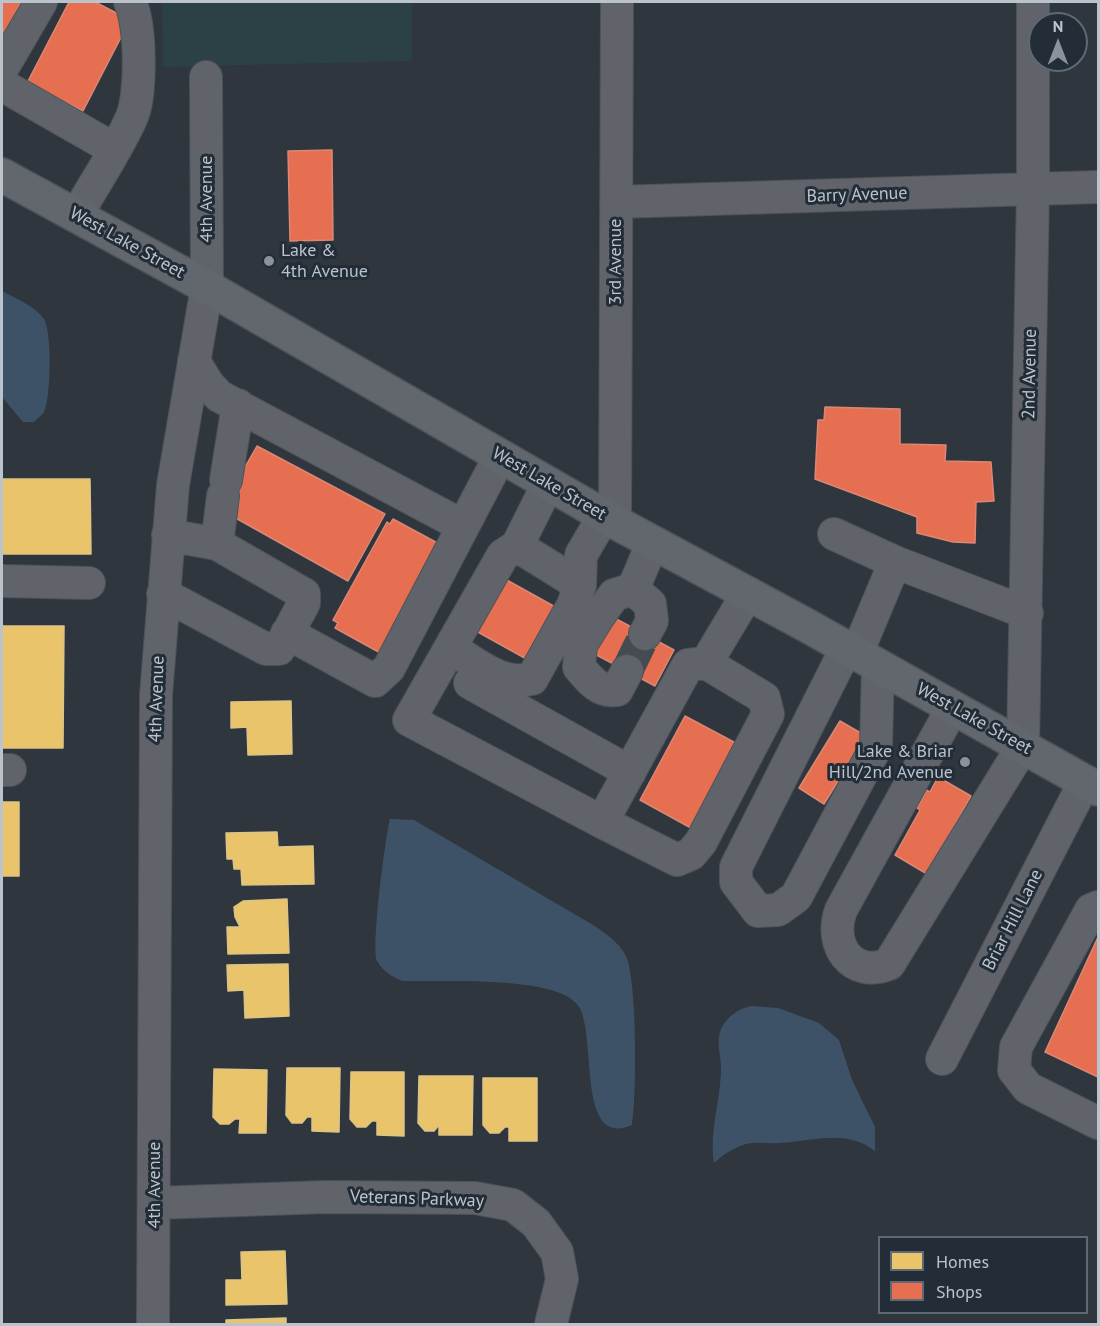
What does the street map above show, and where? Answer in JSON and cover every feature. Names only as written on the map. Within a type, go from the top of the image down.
[{"type":"main road","name":"West Lake Street","points":[[2,175],[207,287],[610,519],[861,655],[1092,785]]},
{"type":"street","points":[[2,69],[41,2]]},
{"type":"street","points":[[76,216],[132,117],[139,67],[136,14],[130,2]]},
{"type":"street","name":"3rd Avenue","points":[[610,519],[617,2]]},
{"type":"street","name":"2nd Avenue","points":[[1023,746],[1033,189],[1033,2]]},
{"type":"street","name":"4th Avenue","points":[[153,1324],[156,695],[172,485],[207,287],[206,77]]},
{"type":"street","points":[[2,85],[114,150]]},
{"type":"street","name":"Barry Avenue","points":[[616,202],[1098,187]]},
{"type":"street","points":[[194,361],[208,384],[219,396],[463,526]]},
{"type":"street","points":[[217,544],[238,405]]},
{"type":"street","points":[[287,633],[375,681],[389,668],[500,456]]},
{"type":"street","points":[[548,484],[517,546],[503,555],[409,720],[602,822],[677,860],[691,854],[701,842],[768,714],[764,698],[706,663],[688,665],[602,822]]},
{"type":"street","points":[[450,650],[504,680],[516,683],[532,680],[580,585],[581,555],[610,519]]},
{"type":"street","points":[[834,534],[895,562],[1027,613]]},
{"type":"street","points":[[163,594],[266,650],[279,649],[304,603],[304,594],[217,544],[168,535]]},
{"type":"street","points":[[627,671],[617,690],[609,691],[593,684],[579,667],[580,645],[614,595],[633,589],[653,542]]},
{"type":"street","points":[[517,546],[580,585]]},
{"type":"street","points":[[861,655],[879,733],[876,747],[796,897],[778,910],[759,911],[736,882],[736,867],[861,655],[895,562]]},
{"type":"street","points":[[2,582],[88,583]]},
{"type":"street","points":[[633,589],[650,604],[652,621],[645,634]]},
{"type":"street","points":[[706,663],[748,593]]},
{"type":"street","points":[[450,650],[630,772]]},
{"type":"street","points":[[953,707],[841,910],[835,925],[843,954],[862,967],[876,969],[890,964],[1023,746]]},
{"type":"street","name":"Briar Hill Lane","points":[[942,1059],[1092,785]]},
{"type":"street","points":[[1098,907],[1091,910],[1016,1047],[1014,1070],[1028,1089],[1098,1124]]},
{"type":"street","name":"Veterans Parkway","points":[[155,1203],[326,1197],[475,1198],[513,1205],[536,1224],[557,1252],[562,1279],[551,1324]]},
{"type":"green space","points":[[162,2],[412,2],[412,61],[163,67]]},
{"type":"water","points":[[2,291],[35,310],[47,326],[50,365],[48,393],[44,412],[34,422],[23,422],[2,397]]},
{"type":"water","points":[[390,819],[414,820],[593,925],[620,946],[630,969],[634,1012],[635,1065],[632,1125],[614,1128],[602,1120],[595,1105],[591,1084],[583,1018],[577,1004],[564,995],[545,988],[521,984],[402,981],[379,965],[376,952],[377,915]]},
{"type":"water","points":[[751,1006],[778,1008],[819,1023],[839,1040],[852,1080],[875,1127],[875,1151],[864,1144],[840,1138],[754,1143],[733,1149],[714,1163],[713,1139],[721,1062],[720,1032],[731,1016]]},
{"type":"building: Homes","points":[[2,479],[90,479],[91,554],[2,554]]},
{"type":"building: Homes","points":[[2,626],[64,626],[63,748],[2,748]]},
{"type":"building: Homes","points":[[291,701],[292,754],[248,755],[247,727],[231,728],[231,702]]},
{"type":"building: Homes","points":[[2,802],[19,802],[19,876],[2,876]]},
{"type":"building: Homes","points":[[277,832],[278,847],[313,846],[314,884],[242,885],[241,869],[234,869],[233,859],[227,859],[226,833]]},
{"type":"building: Homes","points":[[287,899],[289,953],[228,954],[227,927],[240,927],[235,917],[234,907],[243,901]]},
{"type":"building: Homes","points":[[288,964],[289,1016],[245,1018],[244,990],[228,991],[227,965]]},
{"type":"building: Homes","points":[[287,1068],[340,1068],[339,1132],[312,1131],[312,1117],[307,1117],[302,1123],[292,1123],[286,1115]]},
{"type":"building: Homes","points":[[214,1069],[267,1070],[266,1133],[239,1133],[240,1119],[235,1119],[229,1124],[220,1124],[213,1117]]},
{"type":"building: Homes","points":[[351,1072],[404,1072],[404,1136],[377,1135],[377,1121],[372,1121],[366,1127],[357,1127],[350,1119]]},
{"type":"building: Homes","points":[[419,1076],[473,1076],[472,1135],[439,1135],[439,1125],[434,1131],[425,1131],[418,1123]]},
{"type":"building: Homes","points":[[483,1078],[537,1078],[537,1141],[509,1141],[509,1127],[505,1127],[499,1133],[490,1133],[483,1125]]},
{"type":"building: Homes","points":[[285,1251],[287,1304],[226,1305],[226,1280],[242,1280],[241,1252]]},
{"type":"building: Homes","points":[[286,1318],[286,1324],[226,1324],[226,1320]]},
{"type":"building: Shops","points":[[2,2],[21,2],[2,39]]},
{"type":"building: Shops","points":[[69,2],[95,2],[130,20],[83,111],[27,83]]},
{"type":"building: Shops","points":[[332,150],[333,240],[290,241],[288,151]]},
{"type":"building: Shops","points":[[825,407],[900,409],[900,444],[946,445],[945,461],[991,462],[994,501],[976,502],[975,543],[953,542],[917,533],[917,517],[815,479],[818,420],[824,420]]},
{"type":"building: Shops","points":[[257,446],[385,514],[348,581],[232,516],[239,505],[233,502],[237,481]]},
{"type":"building: Shops","points":[[393,519],[443,546],[424,580],[419,577],[411,591],[416,593],[397,617],[403,620],[384,655],[335,628],[338,623],[333,620],[387,522],[390,524]]},
{"type":"building: Shops","points":[[505,579],[559,609],[530,661],[476,631]]},
{"type":"building: Shops","points":[[609,615],[674,650],[655,686],[589,651]]},
{"type":"building: Shops","points":[[685,716],[745,748],[700,833],[640,800]]},
{"type":"building: Shops","points":[[840,721],[866,736],[824,804],[799,788]]},
{"type":"building: Shops","points":[[938,777],[971,796],[927,874],[895,855],[920,810],[917,808],[927,790],[930,792]]},
{"type":"building: Shops","points":[[1098,937],[1098,1077],[1045,1052]]},
{"type":"tunnel","points":[[627,671],[645,634]]},
{"type":"place","name":"Lake & 4th Avenue","points":[[269,261]]},
{"type":"place","name":"Lake & Briar Hill/2nd Avenue","points":[[965,762]]}]
